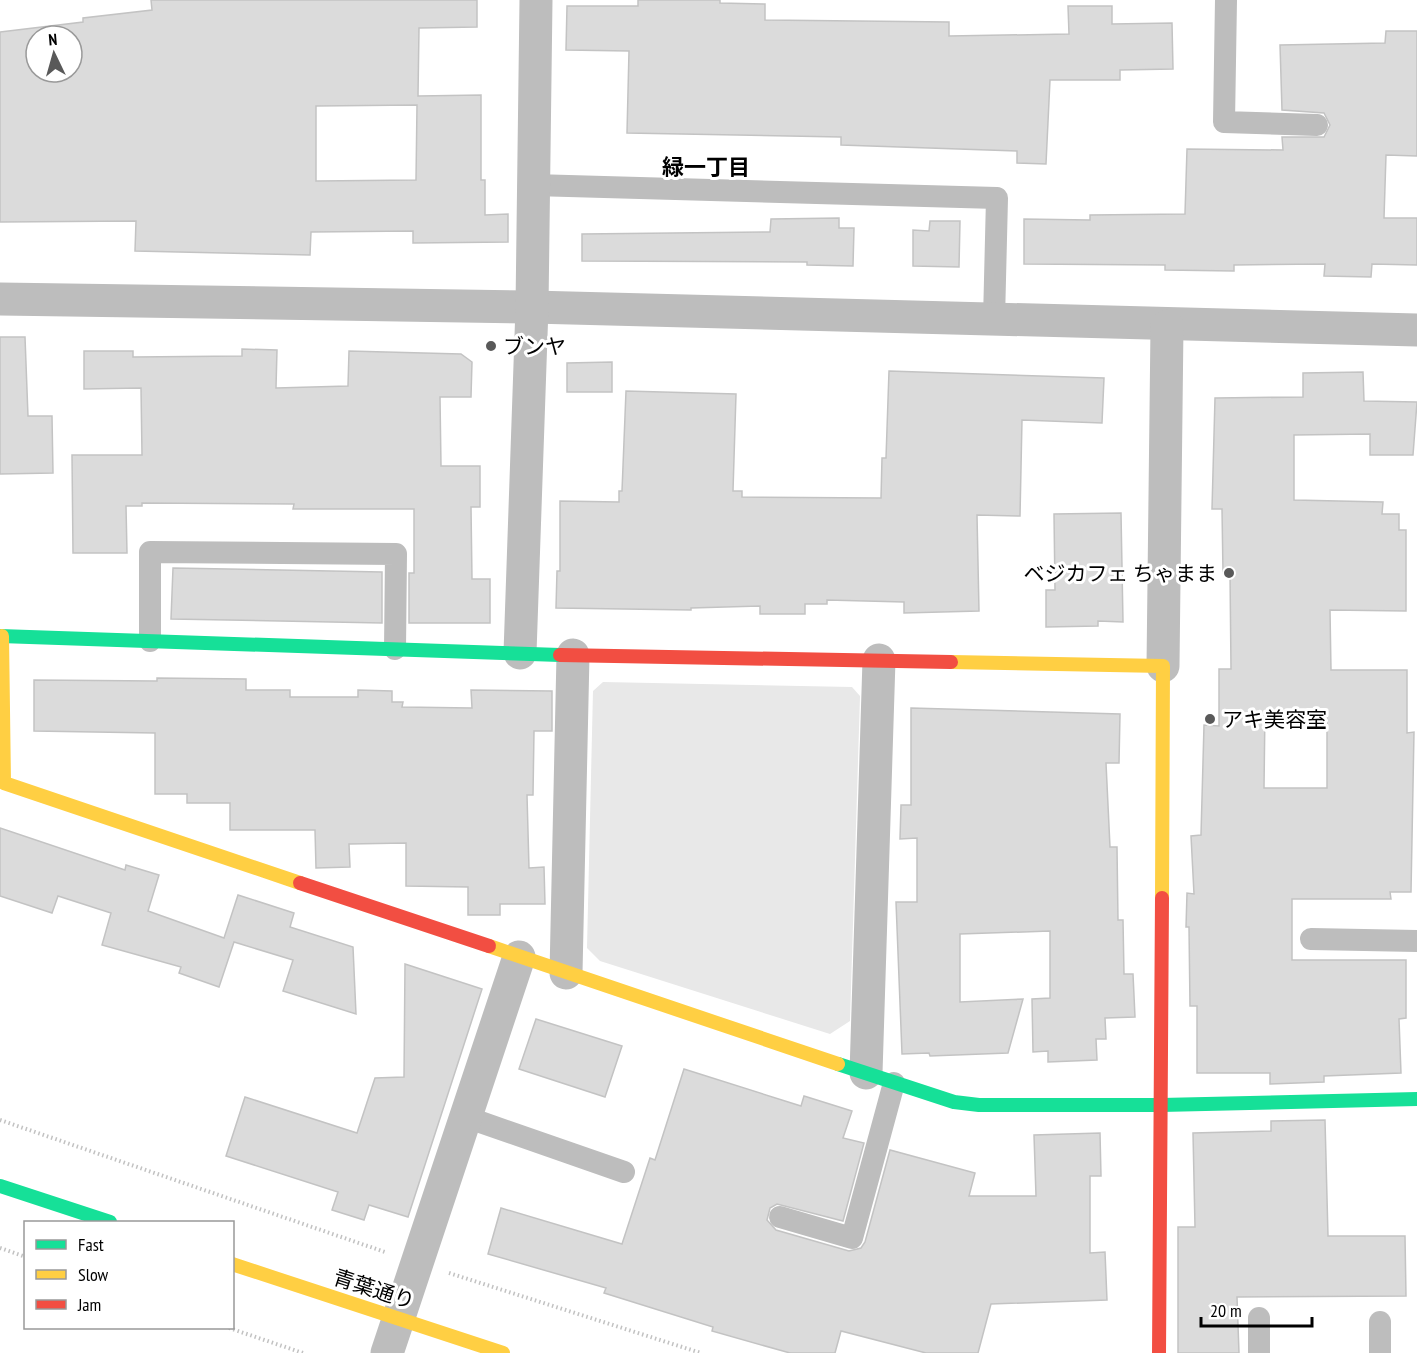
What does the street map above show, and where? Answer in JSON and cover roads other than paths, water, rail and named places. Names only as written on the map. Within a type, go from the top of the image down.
[{"type":"street","points":[[520,653],[532,307],[536,0]]},
{"type":"street","points":[[0,299],[532,307],[1167,326],[1417,330]]},
{"type":"street","points":[[1159,1353],[1167,326]]},
{"type":"street","points":[[1163,666],[573,655],[1,636],[4,783],[954,1102],[979,1105],[1161,1105],[1417,1099]]},
{"type":"street","points":[[566,973],[573,655]]},
{"type":"street","points":[[879,660],[880,1078]]},
{"type":"street","points":[[387,1353],[519,957]]},
{"type":"street","points":[[0,1186],[107,1221]]},
{"type":"street","name":"青葉通り","points":[[234,1265],[503,1353]]},
{"type":"lane","points":[[1226,0],[1224,122],[1317,125]]},
{"type":"lane","points":[[533,185],[997,198],[994,320]]},
{"type":"lane","points":[[150,641],[150,552],[396,554],[395,649]]},
{"type":"lane","points":[[1311,939],[1417,941]]},
{"type":"lane","points":[[780,1218],[852,1238],[880,1078]]},
{"type":"lane","points":[[466,1118],[624,1172]]},
{"type":"lane","points":[[1259,1318],[1259,1353]]},
{"type":"lane","points":[[1380,1322],[1380,1353]]},
{"type":"place","name":"ブンヤ","points":[[491,346]]},
{"type":"place","name":"ベジカフェ ちゃまま","points":[[1229,573]]},
{"type":"place","name":"アキ美容室","points":[[1210,719]]},
{"type":"district","name":"緑一丁目","points":[[706,167]]}]
